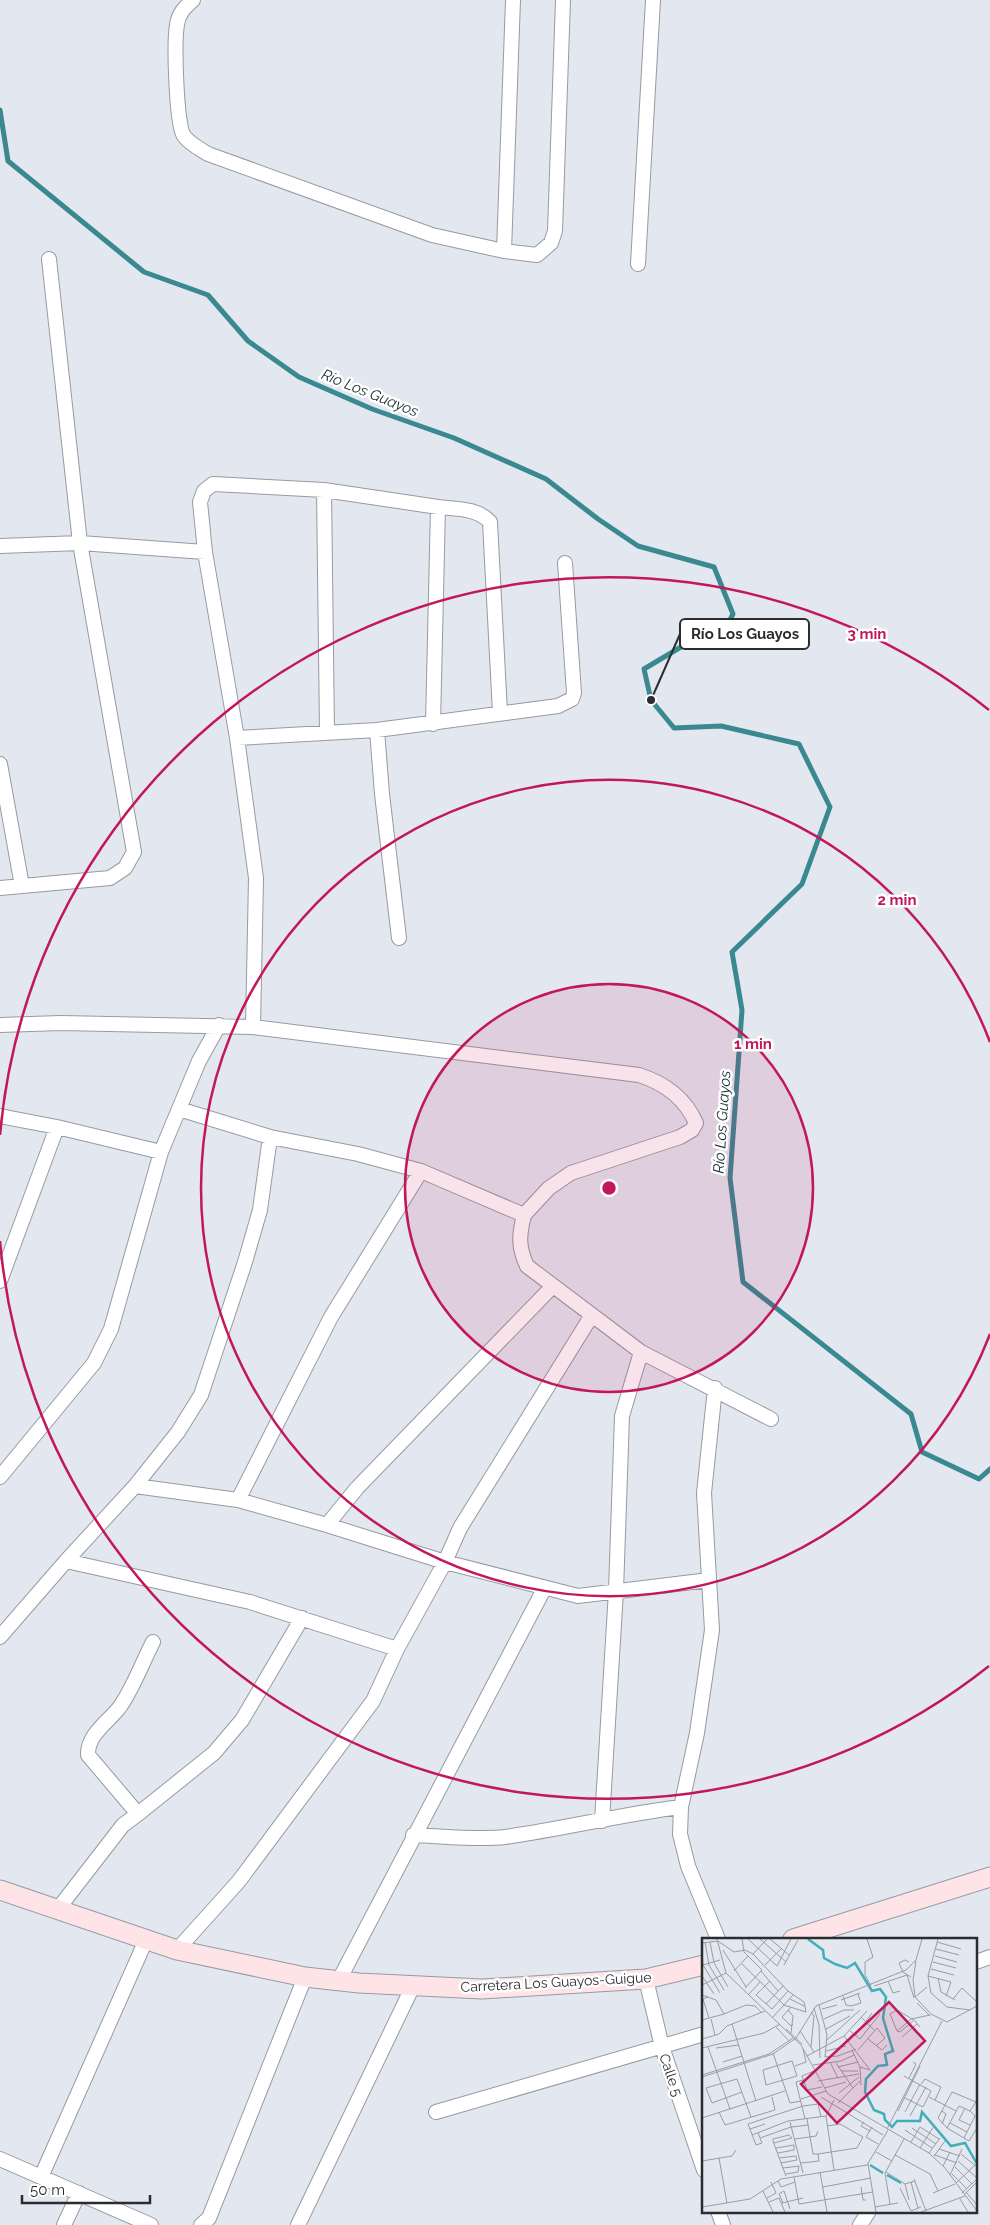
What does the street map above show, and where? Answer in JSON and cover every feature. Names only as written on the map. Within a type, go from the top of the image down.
[{"type":"main road","points":[[796,1938],[990,1876]]},
{"type":"main road","name":"Carretera Los Guayos-Guigue","points":[[0,1890],[177,1950],[305,1977],[413,1986],[482,1989],[646,1979],[702,1965]]},
{"type":"street","points":[[193,0],[183,9],[177,25],[178,119],[183,135],[192,145],[208,154],[432,235],[504,251],[537,255],[551,243],[555,231],[564,0]]},
{"type":"street","points":[[504,251],[514,0]]},
{"type":"street","points":[[638,264],[653,0]]},
{"type":"street","points":[[0,888],[110,878],[124,868],[134,852],[80,543],[49,259]]},
{"type":"street","points":[[253,1027],[256,878],[238,738],[205,552],[200,502],[204,491],[213,484],[324,490],[477,512],[485,516],[490,522],[500,713]]},
{"type":"street","points":[[324,490],[327,732]]},
{"type":"street","points":[[433,724],[438,507]]},
{"type":"street","points":[[0,546],[80,543],[205,552]]},
{"type":"street","points":[[238,738],[378,730],[433,724],[558,706],[572,699],[574,693],[565,564]]},
{"type":"street","points":[[378,730],[382,794],[399,938]]},
{"type":"street","points":[[0,764],[22,886]]},
{"type":"street","points":[[0,1025],[61,1023],[253,1027],[639,1075],[654,1080],[669,1089],[691,1111],[696,1123],[692,1130],[680,1137],[570,1173],[549,1188],[524,1215],[519,1234],[520,1250],[527,1266],[641,1352],[715,1388],[771,1419]]},
{"type":"street","points":[[0,1477],[94,1363],[111,1329],[161,1152],[199,1061],[219,1025]]},
{"type":"street","points":[[179,1109],[270,1137],[358,1154],[421,1171],[524,1215]]},
{"type":"street","points":[[0,1116],[57,1127],[161,1152]]},
{"type":"street","points":[[0,1281],[57,1127]]},
{"type":"street","points":[[0,1636],[135,1486],[178,1432],[201,1395],[245,1262],[260,1210],[270,1137]]},
{"type":"street","points":[[238,1500],[331,1317],[421,1171]]},
{"type":"street","points":[[327,1525],[356,1488],[553,1286]]},
{"type":"street","points":[[177,1950],[239,1881],[374,1700],[397,1649],[445,1562],[460,1528],[592,1315]]},
{"type":"street","points":[[602,1821],[616,1591],[622,1416],[641,1352]]},
{"type":"street","points":[[715,1388],[704,1493],[712,1630],[698,1733],[681,1808],[680,1834],[688,1866],[718,1938]]},
{"type":"street","points":[[135,1486],[238,1500],[327,1525],[445,1562],[544,1589],[578,1596],[710,1580]]},
{"type":"street","points":[[66,1561],[250,1602],[397,1649]]},
{"type":"street","points":[[339,1980],[544,1589]]},
{"type":"street","points":[[58,1909],[123,1825],[214,1753],[242,1720],[302,1618]]},
{"type":"street","points":[[138,1814],[88,1755],[87,1749],[90,1740],[120,1706],[153,1642]]},
{"type":"street","points":[[413,1836],[502,1837],[602,1821],[628,1814],[681,1808]]},
{"type":"street","points":[[41,2177],[146,1940]]},
{"type":"street","points":[[978,1961],[990,1957]]},
{"type":"street","points":[[201,2225],[209,2218],[305,1977]]},
{"type":"street","name":"Calle 5","points":[[646,1979],[662,2047],[702,2164]]},
{"type":"street","points":[[298,2225],[413,1986]]},
{"type":"street","points":[[436,2112],[702,2035]]},
{"type":"street","points":[[0,2159],[152,2225]]},
{"type":"street","points":[[64,2225],[79,2193]]},
{"type":"street","points":[[718,2212],[723,2225]]},
{"type":"street","points":[[860,2225],[868,2212]]},
{"type":"waterway","name":"Río Los Guayos","points":[[0,110],[8,161],[144,272],[208,295],[248,341],[299,377],[372,409],[454,438],[546,479],[598,519],[638,546],[714,567],[733,614],[720,639],[696,638],[644,669],[651,700],[674,728],[721,726],[799,744],[830,807],[802,884],[732,952],[742,1010],[730,1178],[743,1282],[911,1414],[922,1452],[979,1479],[990,1469]]},
{"type":"place","name":"Río Los Guayos","points":[[651,700]]}]
